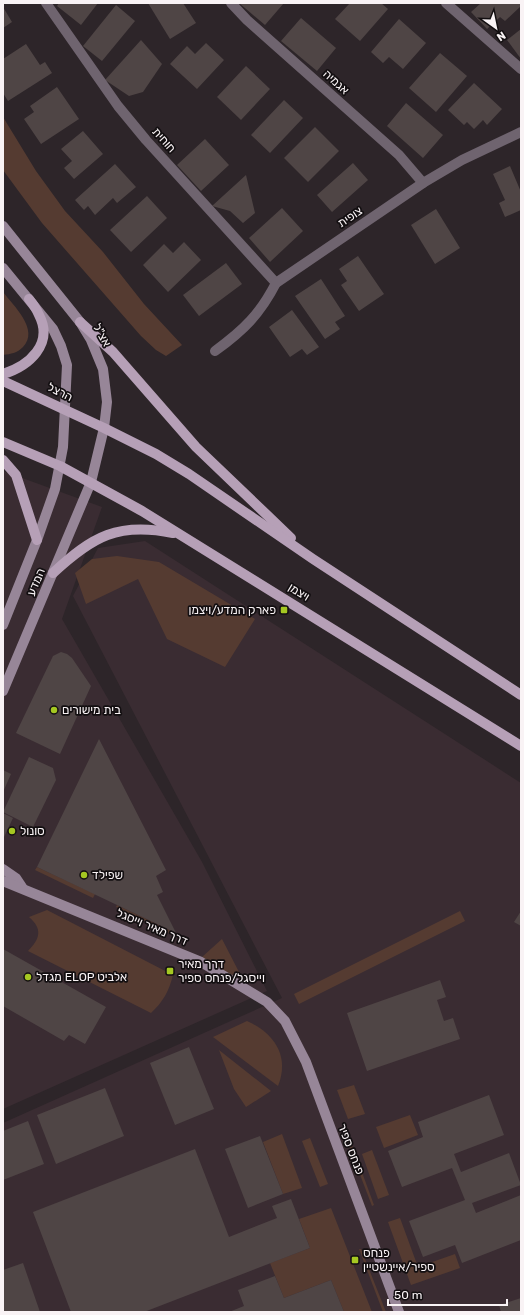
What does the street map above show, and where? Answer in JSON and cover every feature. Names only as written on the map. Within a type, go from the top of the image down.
[{"type":"main road","name":"אצ\"ל","points":[[3,226],[80,322],[99,355],[103,369],[107,402],[104,428],[91,482]]},
{"type":"main road","points":[[3,268],[53,329],[65,355],[67,365],[65,410]]},
{"type":"main road","points":[[3,374],[13,371],[29,362],[40,348],[43,341],[43,324],[40,315],[29,299]]},
{"type":"main road","points":[[80,322],[113,352],[196,447],[313,559]]},
{"type":"main road","name":"הרצל","points":[[3,381],[104,428]]},
{"type":"main road","name":"המדע","points":[[3,625],[37,540],[55,489],[60,466],[65,410]]},
{"type":"main road","points":[[104,428],[156,454],[189,474],[313,559],[521,695]]},
{"type":"main road","points":[[3,442],[60,466]]},
{"type":"main road","points":[[3,460],[16,475],[37,540]]},
{"type":"main road","name":"ויצמן","points":[[60,466],[91,482],[179,534],[521,746]]},
{"type":"main road","name":"המדע","points":[[3,691],[91,482]]},
{"type":"main road","points":[[53,573],[75,552],[106,534],[139,529],[155,529],[179,534]]},
{"type":"main road","name":"דרך מאיר וייסגל","points":[[3,869],[16,878],[22,887]]},
{"type":"main road","name":"דרך מאיר וייסגל","points":[[3,881],[22,887],[201,962],[267,1002]]},
{"type":"main road","name":"פנחס ספיר","points":[[267,1002],[285,1021],[306,1062],[399,1312]]},
{"type":"street","name":"חוחית","points":[[46,3],[118,106],[146,140],[276,283]]},
{"type":"street","name":"אגמיה","points":[[231,3],[247,20],[399,155],[423,183]]},
{"type":"street","points":[[446,3],[521,69]]},
{"type":"street","name":"צופית","points":[[216,351],[249,324],[268,299],[276,283],[423,183],[462,160],[521,132]]},
{"type":"shaded area","points":[[3,117],[36,171],[65,211],[103,252],[144,304],[182,345],[166,356],[156,350],[141,336],[42,223],[3,170]]},
{"type":"shaded area","points":[[3,292],[23,318],[27,326],[28,333],[27,340],[21,349],[14,353],[3,355]]},
{"type":"shaded area","points":[[3,471],[102,507],[62,619],[202,862],[267,991],[3,1109]]},
{"type":"shaded area","points":[[145,541],[521,783],[521,1312],[3,1312],[3,1123],[282,998],[73,596],[98,548]]},
{"type":"shaded area","points":[[117,556],[159,562],[255,619],[225,667],[167,639],[138,579],[86,604],[75,573],[92,559]]},
{"type":"shaded area","points":[[37,867],[95,894],[93,898],[35,870]]},
{"type":"shaded area","points":[[117,905],[176,933],[175,936],[116,907]]},
{"type":"shaded area","points":[[47,910],[173,975],[170,986],[159,1005],[151,1013],[28,951],[35,942],[38,934],[36,926],[29,917]]},
{"type":"shaded area","points":[[460,911],[465,921],[299,1004],[294,994]]},
{"type":"shaded area","points":[[222,939],[239,972],[233,976],[202,957]]},
{"type":"shaded area","points":[[247,1021],[257,1026],[272,1039],[281,1055],[282,1065],[278,1086],[213,1037]]},
{"type":"shaded area","points":[[219,1050],[271,1091],[246,1107],[234,1089]]},
{"type":"shaded area","points":[[354,1085],[365,1114],[348,1119],[337,1090]]},
{"type":"shaded area","points":[[410,1115],[418,1135],[384,1148],[376,1127]]},
{"type":"shaded area","points":[[282,1134],[302,1188],[283,1194],[263,1142]]},
{"type":"shaded area","points":[[349,1137],[374,1205],[372,1206],[346,1138]]},
{"type":"shaded area","points":[[310,1138],[328,1184],[320,1187],[302,1141]]},
{"type":"shaded area","points":[[372,1150],[389,1195],[378,1199],[362,1154]]},
{"type":"shaded area","points":[[331,1208],[372,1312],[344,1312],[331,1280],[284,1298],[270,1263],[310,1248],[299,1219]]},
{"type":"shaded area","points":[[400,1218],[418,1267],[455,1254],[460,1268],[411,1285],[388,1222]]},
{"type":"shaded area","points":[[359,1249],[361,1249],[386,1312],[383,1312]]},
{"type":"building","points":[[59,3],[98,3],[81,25],[57,6]]},
{"type":"building","points":[[148,3],[183,3],[196,23],[170,39]]},
{"type":"building","points":[[239,3],[284,3],[265,25]]},
{"type":"building","points":[[350,3],[381,3],[388,9],[360,41],[335,19]]},
{"type":"building","points":[[481,3],[521,3],[521,6],[505,21],[500,17],[487,29],[471,12]]},
{"type":"building","points":[[116,5],[135,21],[102,61],[83,46]]},
{"type":"building","points":[[3,7],[12,22],[3,28]]},
{"type":"building","points":[[301,18],[336,48],[317,71],[281,41]]},
{"type":"building","points":[[399,19],[426,43],[403,69],[389,57],[383,63],[371,52]]},
{"type":"building","points":[[521,29],[521,59],[507,40]]},
{"type":"building","points":[[141,40],[162,64],[143,92],[129,96],[105,80]]},
{"type":"building","points":[[206,43],[224,60],[197,89],[170,64],[187,46],[195,54]]},
{"type":"building","points":[[26,44],[40,65],[45,62],[52,73],[8,101],[3,93],[3,59]]},
{"type":"building","points":[[440,53],[467,76],[436,112],[409,88]]},
{"type":"building","points":[[246,66],[270,89],[241,120],[217,97]]},
{"type":"building","points":[[474,83],[502,109],[487,125],[483,120],[474,129],[467,122],[464,125],[448,110]]},
{"type":"building","points":[[57,87],[79,119],[41,144],[24,119],[34,112],[30,106]]},
{"type":"building","points":[[284,100],[303,118],[270,153],[251,135]]},
{"type":"building","points":[[406,103],[443,135],[423,158],[387,126]]},
{"type":"building","points":[[315,127],[339,151],[308,182],[284,158]]},
{"type":"building","points":[[83,131],[103,154],[74,179],[64,168],[72,161],[61,149]]},
{"type":"building","points":[[205,139],[229,165],[201,191],[177,165]]},
{"type":"building","points":[[353,163],[368,180],[332,212],[317,195]]},
{"type":"building","points":[[115,164],[136,187],[117,203],[113,198],[95,215],[88,206],[84,210],[75,200]]},
{"type":"building","points":[[510,166],[521,192],[521,210],[505,217],[499,203],[505,200],[493,174]]},
{"type":"building","points":[[246,175],[255,213],[243,223],[230,211],[212,206]]},
{"type":"building","points":[[147,196],[167,218],[131,252],[110,230]]},
{"type":"building","points":[[282,208],[303,231],[270,262],[249,238]]},
{"type":"building","points":[[436,209],[460,248],[435,264],[411,225]]},
{"type":"building","points":[[184,242],[201,260],[168,292],[143,265],[164,244],[173,253]]},
{"type":"building","points":[[358,256],[384,294],[359,311],[341,285],[347,281],[339,269]]},
{"type":"building","points":[[226,263],[242,284],[199,316],[183,295]]},
{"type":"building","points":[[321,279],[345,316],[335,322],[340,329],[325,339],[295,296]]},
{"type":"building","points":[[292,310],[319,347],[307,355],[302,349],[290,357],[269,327]]},
{"type":"building","name":"בית מישורים","points":[[61,652],[72,658],[91,686],[60,754],[16,733],[53,656]]},
{"type":"building","points":[[99,739],[166,870],[156,876],[163,892],[157,895],[176,933],[37,867]]},
{"type":"building","points":[[29,757],[53,768],[56,780],[33,827],[3,812]]},
{"type":"building","points":[[3,770],[11,774],[3,792]]},
{"type":"building","points":[[3,813],[13,818],[4,837],[3,837]]},
{"type":"building","points":[[521,911],[521,926],[514,922]]},
{"type":"building","name":"מגדל ELOP אלביט","points":[[3,949],[106,1007],[85,1044],[69,1035],[64,1041],[3,1006]]},
{"type":"building","points":[[440,980],[446,997],[437,1000],[444,1021],[453,1018],[460,1039],[367,1071],[347,1013]]},
{"type":"building","points":[[189,1047],[214,1109],[175,1125],[150,1063]]},
{"type":"building","points":[[105,1088],[124,1136],[56,1164],[37,1115]]},
{"type":"building","points":[[489,1095],[504,1135],[454,1154],[461,1172],[509,1153],[521,1185],[472,1203],[476,1213],[521,1195],[521,1240],[462,1263],[455,1245],[423,1257],[409,1221],[465,1200],[452,1168],[402,1187],[388,1151],[423,1137],[418,1122]]},
{"type":"building","points":[[28,1121],[44,1164],[3,1180],[3,1131]]},
{"type":"building","points":[[260,1136],[283,1194],[248,1208],[225,1149]]},
{"type":"building","points":[[195,1149],[229,1237],[277,1218],[272,1206],[291,1199],[310,1248],[144,1312],[71,1312],[33,1212]]},
{"type":"building","points":[[23,1263],[40,1312],[3,1312],[3,1270]]},
{"type":"building","points":[[275,1276],[284,1298],[331,1280],[344,1312],[229,1312],[244,1306],[238,1290]]},
{"type":"building","points":[[521,1298],[521,1312],[501,1312],[499,1305]]},
{"type":"place","name":"פארק המדע/ויצמן","points":[[284,610]]},
{"type":"place","name":"בית מישורים","points":[[54,710]]},
{"type":"place","name":"סונול","points":[[12,831]]},
{"type":"place","name":"שפילד","points":[[84,875]]},
{"type":"place","name":"דרך מאיר וייסגל/פנחס ספיר","points":[[170,971]]},
{"type":"place","name":"מגדל ELOP אלביט","points":[[28,977]]},
{"type":"place","name":"פנחס ספיר/איינשטיין","points":[[355,1260]]}]
